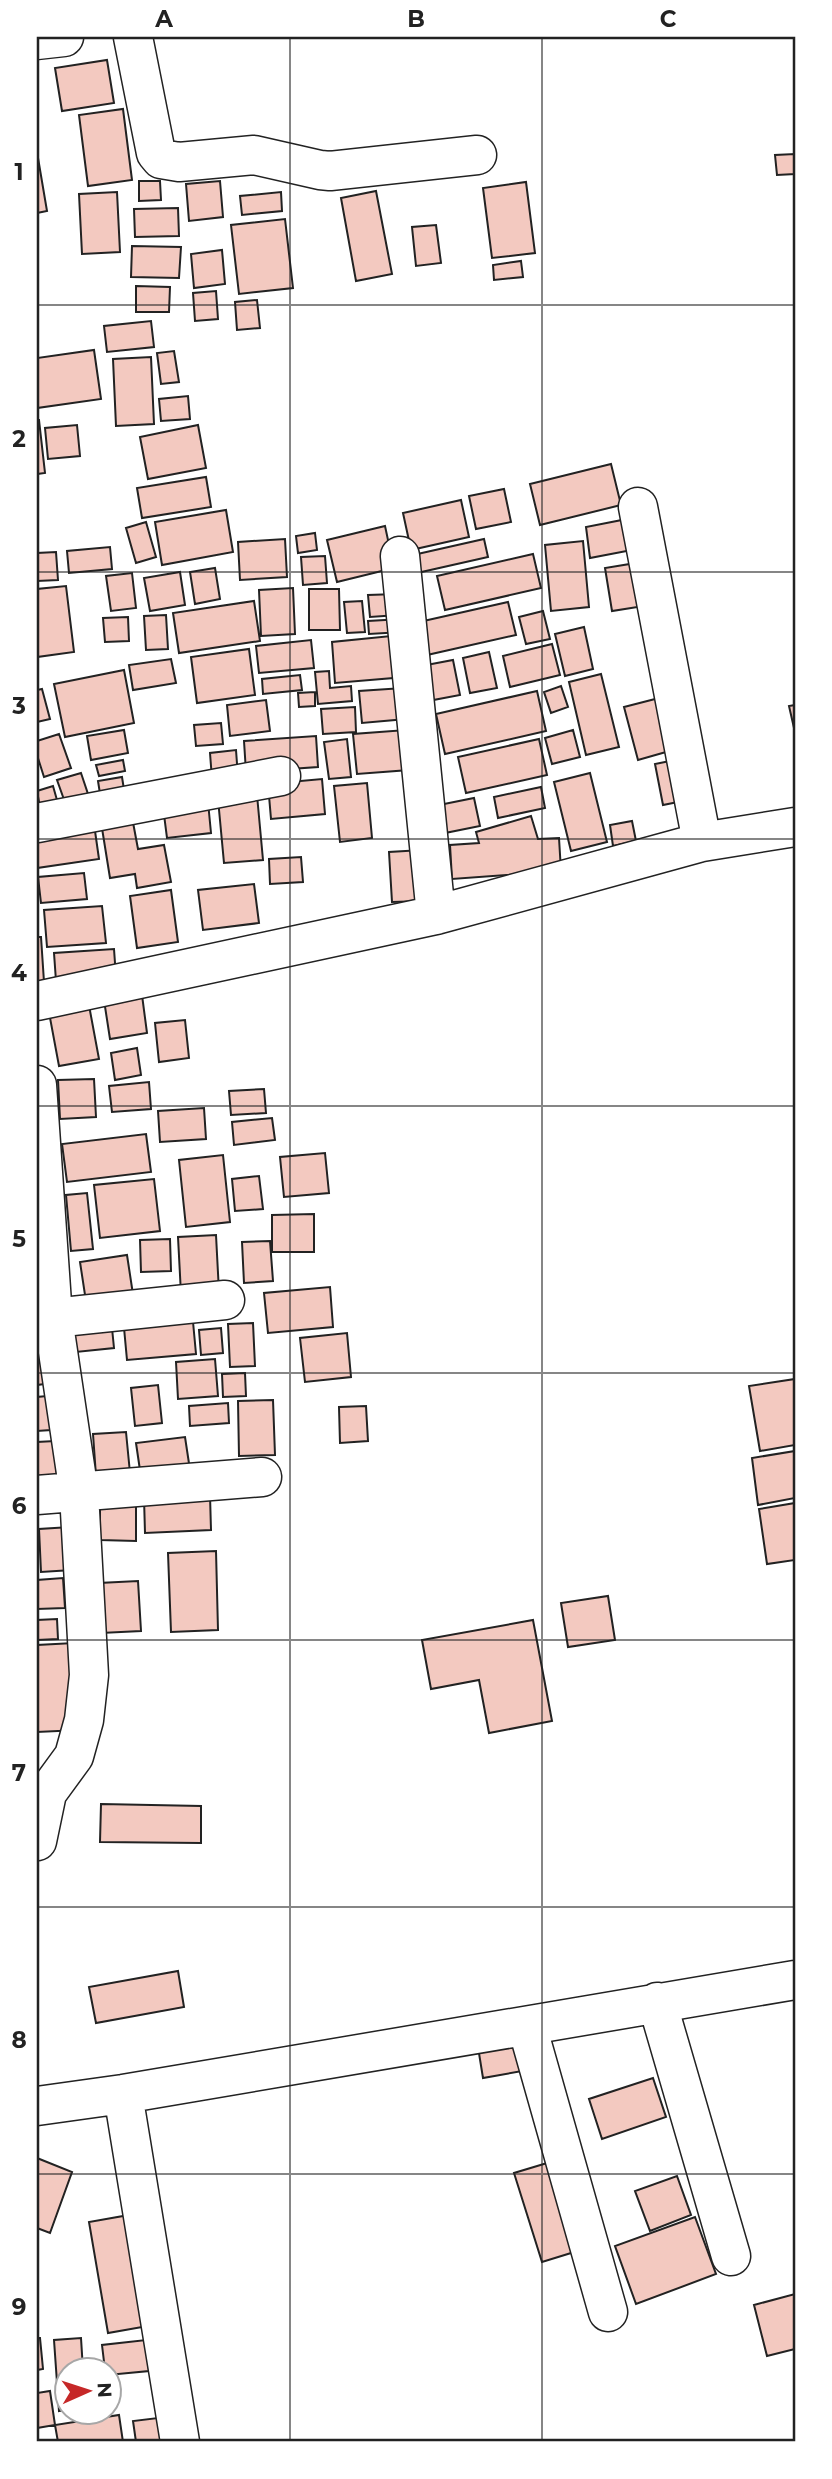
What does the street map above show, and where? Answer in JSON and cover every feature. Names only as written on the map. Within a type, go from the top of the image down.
[{"type":"street","points":[[37,40],[64,37]]},
{"type":"street","points":[[133,37],[156,153],[160,159],[179,162],[254,155],[330,170],[477,155]]},
{"type":"street","points":[[638,507],[702,842]]},
{"type":"street","points":[[400,556],[436,915]]},
{"type":"street","points":[[37,823],[281,776]]},
{"type":"street","points":[[37,1001],[436,915],[702,842],[795,827]]},
{"type":"street","points":[[37,1085],[49,1333],[79,1493],[89,1675],[84,1720],[74,1756],[42,1793],[37,1841]]},
{"type":"street","points":[[49,1333],[225,1300]]},
{"type":"street","points":[[37,1496],[262,1477]]},
{"type":"street","points":[[37,2106],[123,2094],[795,1980]]},
{"type":"street","points":[[657,2002],[731,2256]]},
{"type":"street","points":[[527,2026],[608,2312]]},
{"type":"street","points":[[123,2094],[180,2442]]},
{"type":"building","points":[[107,60],[114,103],[62,111],[55,68]]},
{"type":"building","points":[[123,109],[132,180],[88,186],[79,115]]},
{"type":"building","points":[[37,152],[47,211],[37,213]]},
{"type":"building","points":[[795,154],[795,174],[777,175],[775,155]]},
{"type":"building","points":[[139,181],[160,181],[161,200],[139,201]]},
{"type":"building","points":[[220,181],[223,217],[189,221],[186,184]]},
{"type":"building","points":[[526,182],[535,253],[492,258],[483,188]]},
{"type":"building","points":[[376,191],[392,274],[356,281],[341,198]]},
{"type":"building","points":[[117,192],[120,252],[82,254],[79,194]]},
{"type":"building","points":[[281,192],[282,211],[242,215],[240,196]]},
{"type":"building","points":[[178,208],[179,236],[135,237],[134,209]]},
{"type":"building","points":[[285,219],[293,288],[239,294],[231,225]]},
{"type":"building","points":[[436,225],[441,263],[416,266],[412,227]]},
{"type":"building","points":[[132,246],[181,247],[179,278],[131,277]]},
{"type":"building","points":[[222,250],[225,284],[194,288],[191,254]]},
{"type":"building","points":[[521,261],[523,277],[494,280],[493,265]]},
{"type":"building","points":[[136,286],[170,287],[169,312],[136,312]]},
{"type":"building","points":[[216,291],[218,319],[195,321],[193,293]]},
{"type":"building","points":[[257,300],[260,328],[237,330],[235,302]]},
{"type":"building","points":[[151,321],[154,347],[107,352],[104,326]]},
{"type":"building","points":[[94,350],[101,399],[37,408],[37,358]]},
{"type":"building","points":[[174,351],[179,382],[161,384],[157,353]]},
{"type":"building","points":[[151,357],[154,424],[116,426],[113,359]]},
{"type":"building","points":[[188,396],[190,419],[161,421],[159,399]]},
{"type":"building","points":[[37,420],[45,473],[37,474]]},
{"type":"building","points":[[77,425],[80,456],[48,459],[45,428]]},
{"type":"building","points":[[198,425],[206,468],[148,479],[140,437]]},
{"type":"building","points":[[611,464],[621,505],[540,525],[530,484]]},
{"type":"building","points":[[206,477],[211,507],[142,518],[137,488]]},
{"type":"building","points":[[504,489],[511,522],[476,529],[469,496]]},
{"type":"building","points":[[461,500],[469,537],[411,550],[403,513]]},
{"type":"building","points":[[226,510],[233,552],[162,565],[155,522]]},
{"type":"building","points":[[627,519],[632,550],[590,558],[586,527]]},
{"type":"building","points":[[146,522],[156,557],[136,563],[126,528]]},
{"type":"building","points":[[385,526],[394,568],[337,582],[327,540]]},
{"type":"building","points":[[315,533],[317,550],[298,553],[296,536]]},
{"type":"building","points":[[285,539],[287,577],[240,580],[238,542]]},
{"type":"building","points":[[484,539],[488,557],[417,573],[413,555]]},
{"type":"building","points":[[583,541],[589,607],[551,611],[545,545]]},
{"type":"building","points":[[110,547],[112,569],[69,573],[67,551]]},
{"type":"building","points":[[56,552],[58,580],[37,581],[37,553]]},
{"type":"building","points":[[533,554],[541,588],[445,610],[437,576]]},
{"type":"building","points":[[325,556],[327,583],[303,585],[301,557]]},
{"type":"building","points":[[636,563],[644,606],[612,611],[605,568]]},
{"type":"building","points":[[215,568],[220,599],[195,604],[190,572]]},
{"type":"building","points":[[180,572],[185,605],[150,611],[144,578]]},
{"type":"building","points":[[132,573],[136,608],[111,611],[106,576]]},
{"type":"building","points":[[66,586],[74,652],[37,657],[37,589]]},
{"type":"building","points":[[293,588],[295,634],[261,636],[259,590]]},
{"type":"building","points":[[309,589],[339,589],[340,630],[309,630]]},
{"type":"building","points":[[397,594],[398,615],[370,617],[368,595]]},
{"type":"building","points":[[254,601],[260,641],[179,653],[173,613]]},
{"type":"building","points":[[362,601],[365,632],[347,633],[344,602]]},
{"type":"building","points":[[508,602],[516,635],[427,655],[419,622]]},
{"type":"building","points":[[543,611],[550,639],[526,644],[519,617]]},
{"type":"building","points":[[166,615],[168,649],[146,650],[144,616]]},
{"type":"building","points":[[128,617],[129,641],[105,642],[103,618]]},
{"type":"building","points":[[402,619],[402,632],[369,634],[368,621]]},
{"type":"building","points":[[584,627],[593,669],[565,676],[555,634]]},
{"type":"building","points":[[401,635],[405,677],[335,683],[332,642]]},
{"type":"building","points":[[311,640],[314,668],[259,673],[256,646]]},
{"type":"building","points":[[552,644],[560,675],[510,687],[503,656]]},
{"type":"building","points":[[249,649],[255,695],[197,703],[191,657]]},
{"type":"building","points":[[489,652],[497,688],[470,693],[463,658]]},
{"type":"building","points":[[171,659],[176,683],[133,690],[129,665]]},
{"type":"building","points":[[453,660],[460,695],[428,701],[421,666]]},
{"type":"building","points":[[124,670],[134,723],[65,737],[54,684]]},
{"type":"building","points":[[329,671],[330,688],[351,686],[352,701],[318,704],[315,672]]},
{"type":"building","points":[[601,674],[619,747],[586,755],[569,682]]},
{"type":"building","points":[[300,675],[302,690],[263,694],[262,679]]},
{"type":"building","points":[[561,686],[568,707],[551,713],[544,692]]},
{"type":"building","points":[[403,688],[406,719],[362,723],[359,691]]},
{"type":"building","points":[[42,689],[50,719],[37,722],[37,690]]},
{"type":"building","points":[[537,691],[546,731],[445,754],[436,714]]},
{"type":"building","points":[[315,692],[315,706],[299,707],[298,693]]},
{"type":"building","points":[[659,698],[673,750],[638,760],[624,707]]},
{"type":"building","points":[[266,700],[270,731],[230,736],[227,705]]},
{"type":"building","points":[[795,705],[795,728],[794,728],[789,706]]},
{"type":"building","points":[[355,707],[356,732],[323,734],[321,709]]},
{"type":"building","points":[[221,723],[223,744],[196,746],[194,725]]},
{"type":"building","points":[[124,730],[128,753],[91,760],[87,736]]},
{"type":"building","points":[[406,730],[409,770],[357,774],[353,734]]},
{"type":"building","points":[[573,730],[580,757],[552,764],[545,738]]},
{"type":"building","points":[[59,734],[71,768],[44,777],[37,755],[37,741]]},
{"type":"building","points":[[316,736],[318,767],[246,772],[244,741]]},
{"type":"building","points":[[347,739],[351,777],[329,779],[324,742]]},
{"type":"building","points":[[539,739],[547,775],[466,793],[458,757]]},
{"type":"building","points":[[236,750],[238,777],[212,779],[210,753]]},
{"type":"building","points":[[680,759],[688,800],[663,805],[655,764]]},
{"type":"building","points":[[123,760],[125,771],[99,776],[96,765]]},
{"type":"building","points":[[81,773],[90,800],[67,808],[57,780]]},
{"type":"building","points":[[590,773],[607,842],[571,851],[554,782]]},
{"type":"building","points":[[122,777],[125,796],[101,800],[98,781]]},
{"type":"building","points":[[322,779],[325,814],[271,819],[268,784]]},
{"type":"building","points":[[367,783],[372,838],[340,842],[334,786]]},
{"type":"building","points":[[53,786],[59,807],[41,813],[37,791]]},
{"type":"building","points":[[541,787],[545,808],[498,818],[494,797]]},
{"type":"building","points":[[257,795],[263,860],[224,863],[218,799]]},
{"type":"building","points":[[474,798],[480,826],[445,833],[439,805]]},
{"type":"building","points":[[208,802],[211,833],[167,838],[163,807]]},
{"type":"building","points":[[531,816],[538,839],[559,838],[561,871],[452,879],[450,845],[479,843],[476,832]]},
{"type":"building","points":[[132,817],[138,849],[164,845],[171,882],[137,888],[135,874],[110,878],[101,822]]},
{"type":"building","points":[[632,821],[636,841],[613,846],[610,825]]},
{"type":"building","points":[[94,824],[99,859],[37,868],[37,833]]},
{"type":"building","points":[[422,850],[425,901],[392,902],[389,852]]},
{"type":"building","points":[[301,857],[303,882],[270,884],[269,859]]},
{"type":"building","points":[[84,873],[87,899],[41,903],[38,877]]},
{"type":"building","points":[[254,884],[259,923],[203,930],[198,890]]},
{"type":"building","points":[[171,890],[178,942],[137,948],[130,896]]},
{"type":"building","points":[[102,906],[106,943],[47,947],[44,910]]},
{"type":"building","points":[[37,937],[41,937],[44,982],[37,982]]},
{"type":"building","points":[[114,949],[116,977],[56,981],[54,953]]},
{"type":"building","points":[[142,995],[147,1033],[110,1039],[104,1000]]},
{"type":"building","points":[[88,1000],[99,1059],[59,1066],[48,1007]]},
{"type":"building","points":[[185,1020],[189,1058],[159,1062],[155,1023]]},
{"type":"building","points":[[137,1048],[141,1075],[115,1080],[111,1053]]},
{"type":"building","points":[[94,1079],[96,1117],[60,1119],[58,1080]]},
{"type":"building","points":[[149,1082],[151,1109],[112,1112],[109,1086]]},
{"type":"building","points":[[264,1089],[266,1113],[231,1115],[229,1091]]},
{"type":"building","points":[[204,1108],[206,1139],[160,1142],[158,1111]]},
{"type":"building","points":[[272,1118],[275,1140],[234,1145],[232,1122]]},
{"type":"building","points":[[146,1134],[151,1172],[67,1182],[62,1144]]},
{"type":"building","points":[[325,1153],[329,1193],[284,1197],[280,1157]]},
{"type":"building","points":[[223,1155],[230,1222],[186,1227],[179,1160]]},
{"type":"building","points":[[259,1176],[263,1209],[235,1211],[232,1179]]},
{"type":"building","points":[[154,1179],[160,1231],[100,1238],[94,1185]]},
{"type":"building","points":[[87,1193],[93,1249],[71,1251],[66,1195]]},
{"type":"building","points":[[314,1214],[314,1252],[272,1252],[272,1215]]},
{"type":"building","points":[[216,1235],[219,1292],[181,1294],[178,1237]]},
{"type":"building","points":[[170,1239],[171,1271],[141,1272],[140,1240]]},
{"type":"building","points":[[270,1241],[273,1281],[244,1283],[242,1242]]},
{"type":"building","points":[[127,1255],[134,1301],[87,1308],[80,1262]]},
{"type":"building","points":[[330,1287],[333,1327],[268,1333],[264,1293]]},
{"type":"building","points":[[192,1311],[196,1354],[127,1360],[123,1317]]},
{"type":"building","points":[[111,1318],[114,1348],[76,1352],[73,1322]]},
{"type":"building","points":[[253,1323],[255,1366],[230,1367],[228,1324]]},
{"type":"building","points":[[221,1328],[223,1353],[201,1355],[199,1330]]},
{"type":"building","points":[[347,1333],[351,1377],[305,1382],[300,1338]]},
{"type":"building","points":[[50,1357],[52,1383],[37,1385],[37,1359]]},
{"type":"building","points":[[215,1359],[218,1396],[178,1399],[176,1362]]},
{"type":"building","points":[[245,1373],[246,1396],[223,1397],[222,1374]]},
{"type":"building","points":[[795,1379],[795,1445],[760,1451],[749,1386]]},
{"type":"building","points":[[158,1385],[162,1423],[135,1426],[131,1388]]},
{"type":"building","points":[[47,1396],[51,1430],[37,1431],[37,1397]]},
{"type":"building","points":[[273,1400],[275,1455],[239,1456],[238,1401]]},
{"type":"building","points":[[228,1403],[229,1423],[190,1426],[189,1406]]},
{"type":"building","points":[[366,1406],[368,1441],[340,1443],[339,1407]]},
{"type":"building","points":[[126,1432],[130,1473],[96,1476],[93,1434]]},
{"type":"building","points":[[185,1437],[190,1470],[141,1477],[136,1443]]},
{"type":"building","points":[[55,1441],[57,1476],[37,1478],[37,1442]]},
{"type":"building","points":[[795,1451],[795,1498],[758,1505],[752,1458]]},
{"type":"building","points":[[210,1495],[211,1530],[145,1533],[144,1498]]},
{"type":"building","points":[[100,1501],[136,1501],[136,1541],[100,1540]]},
{"type":"building","points":[[795,1503],[795,1560],[767,1564],[759,1509]]},
{"type":"building","points":[[70,1527],[72,1570],[41,1572],[39,1529]]},
{"type":"building","points":[[216,1551],[218,1630],[171,1632],[168,1553]]},
{"type":"building","points":[[63,1578],[65,1608],[37,1609],[37,1580]]},
{"type":"building","points":[[138,1581],[141,1631],[101,1633],[99,1583]]},
{"type":"building","points":[[608,1596],[615,1640],[568,1647],[561,1603]]},
{"type":"building","points":[[57,1619],[58,1639],[37,1640],[37,1620]]},
{"type":"building","points":[[533,1620],[552,1721],[489,1733],[479,1680],[431,1689],[422,1640]]},
{"type":"building","points":[[74,1643],[79,1730],[37,1732],[37,1645]]},
{"type":"building","points":[[101,1804],[201,1806],[201,1843],[100,1842]]},
{"type":"building","points":[[178,1971],[184,2007],[96,2023],[89,1987]]},
{"type":"building","points":[[523,2039],[528,2070],[483,2078],[478,2047]]},
{"type":"building","points":[[653,2078],[666,2117],[602,2139],[589,2099]]},
{"type":"building","points":[[37,2158],[72,2172],[50,2233],[37,2228]]},
{"type":"building","points":[[557,2160],[584,2249],[542,2262],[514,2173]]},
{"type":"building","points":[[677,2176],[691,2215],[650,2231],[635,2191]]},
{"type":"building","points":[[129,2215],[148,2326],[108,2333],[89,2222]]},
{"type":"building","points":[[695,2217],[716,2274],[636,2304],[615,2246]]},
{"type":"building","points":[[795,2294],[795,2349],[767,2356],[754,2305]]},
{"type":"building","points":[[37,2338],[40,2338],[43,2369],[37,2370]]},
{"type":"building","points":[[81,2338],[82,2356],[55,2356],[54,2340]]},
{"type":"building","points":[[146,2340],[149,2371],[122,2374],[122,2356],[103,2356],[102,2345]]},
{"type":"building","points":[[50,2391],[52,2426],[37,2428],[37,2393]]},
{"type":"building","points":[[166,2417],[169,2442],[136,2442],[133,2421]]},
{"type":"building","points":[[55,2426],[121,2426],[123,2442],[58,2442]]}]
